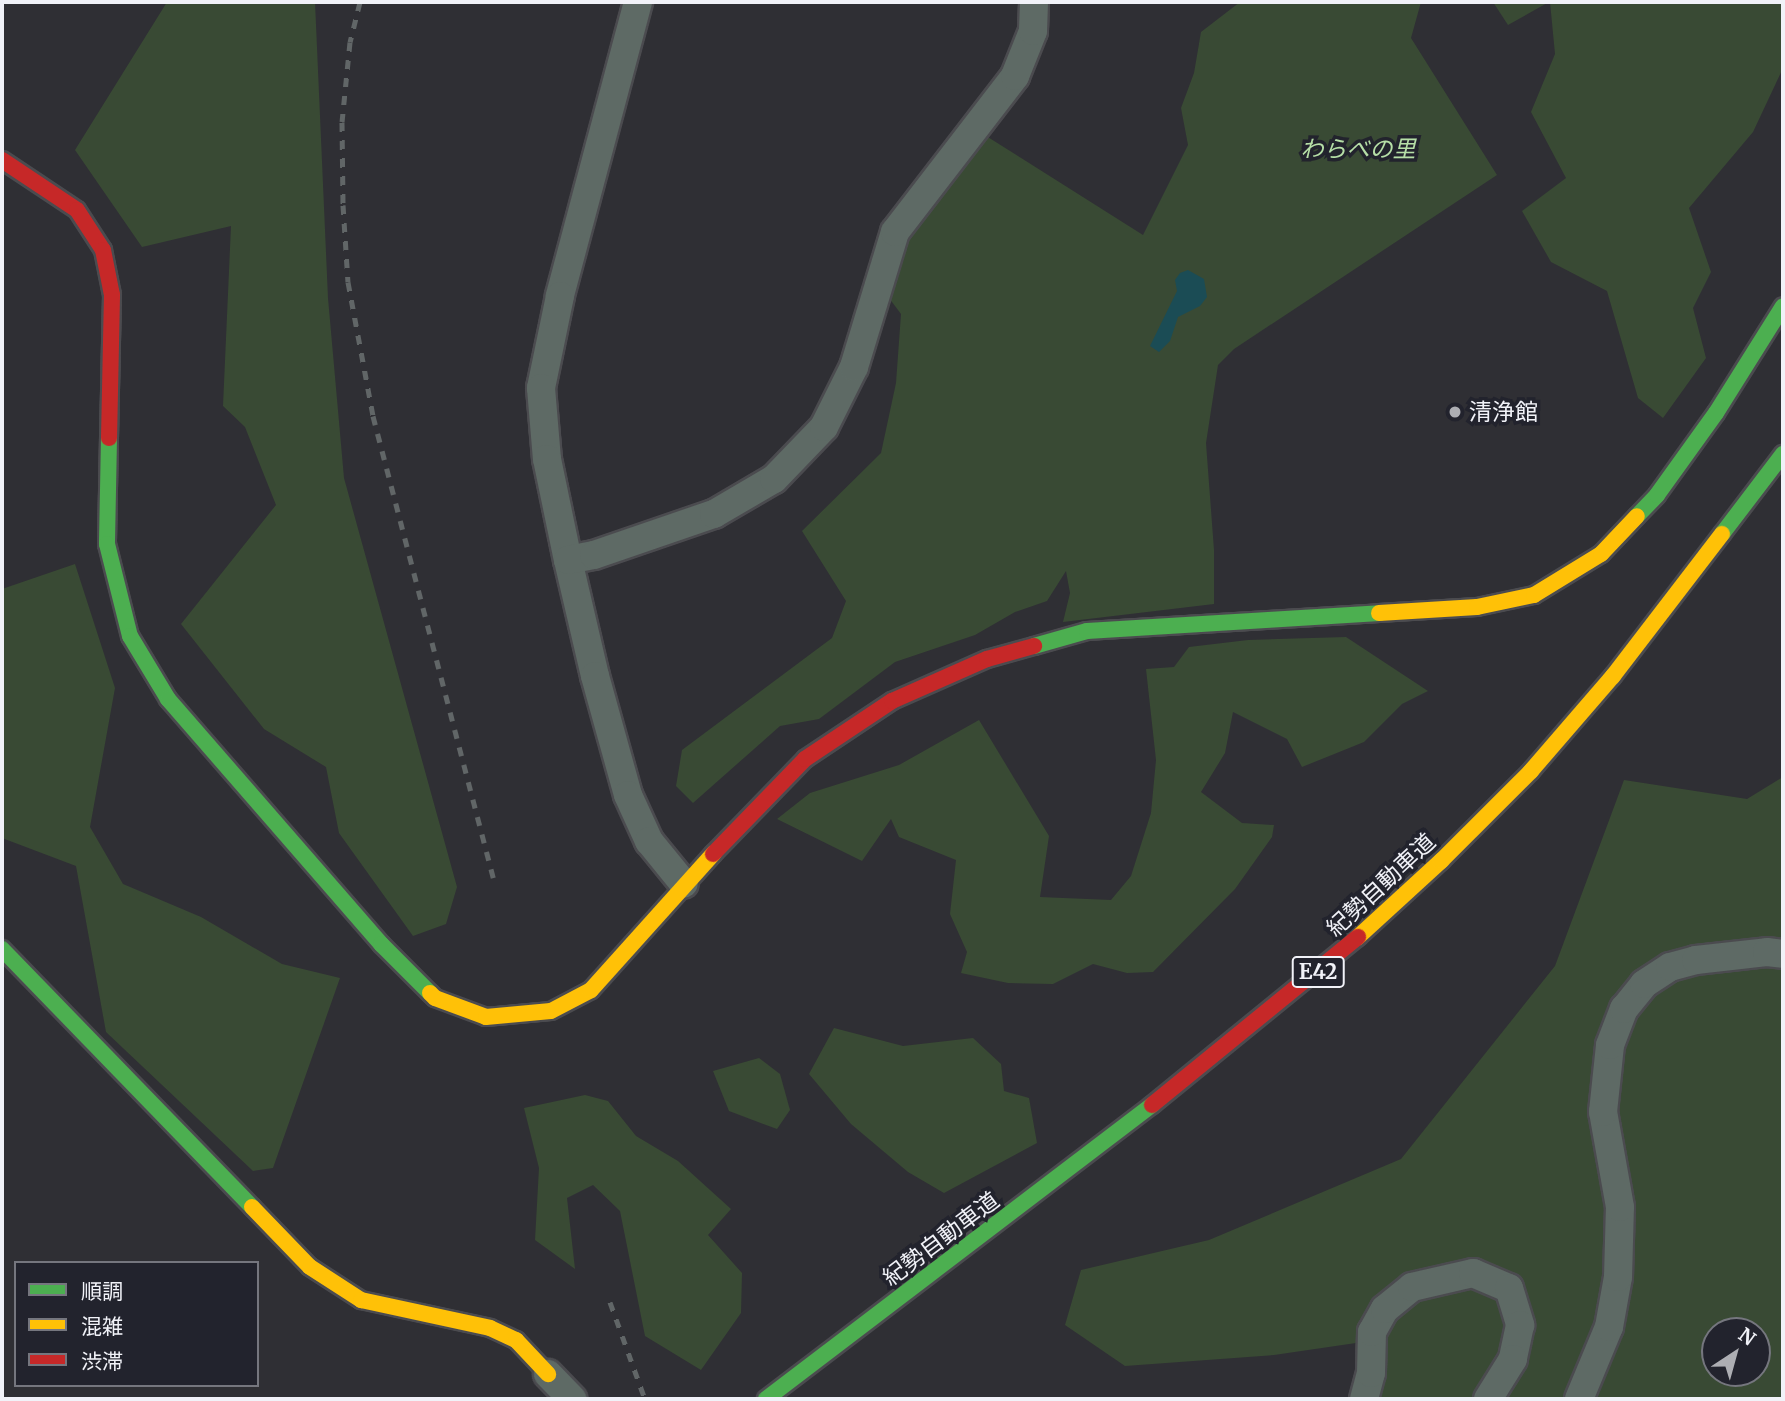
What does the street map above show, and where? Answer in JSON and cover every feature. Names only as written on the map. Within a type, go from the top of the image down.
[{"type":"main road","points":[[2,160],[77,210],[103,250],[112,295],[107,544],[130,636],[168,699],[381,944],[435,998],[486,1017],[551,1011],[591,990],[684,884],[805,760],[892,701],[986,659],[1087,631],[1477,607],[1534,595],[1601,554],[1657,495],[1716,413],[1783,306]]},
{"type":"main road","name":"紀勢自動車道","points":[[766,1399],[1198,1070],[1332,961],[1441,861],[1531,771],[1614,676],[1783,454]]},
{"type":"main road","points":[[2,949],[310,1267],[361,1300],[490,1328],[516,1340],[548,1374]]},
{"type":"street","points":[[638,2],[560,296],[541,388],[547,459],[568,561],[595,677],[628,795],[649,841],[684,884]]},
{"type":"street","points":[[568,561],[594,555],[714,514],[774,479],[824,427],[854,367],[895,232],[1015,76],[1034,31],[1034,2]]},
{"type":"street","points":[[1579,1399],[1609,1327],[1618,1277],[1620,1207],[1603,1112],[1610,1045],[1624,1009],[1644,984],[1670,967],[1708,958],[1767,952],[1783,954]]},
{"type":"street","points":[[1364,1399],[1371,1373],[1372,1332],[1385,1309],[1412,1287],[1473,1273],[1508,1287],[1520,1325],[1513,1359],[1488,1399]]},
{"type":"street","points":[[548,1374],[572,1399]]},
{"type":"green space","points":[[167,2],[315,2],[328,298],[344,478],[457,887],[446,924],[413,936],[339,833],[326,767],[264,729],[181,624],[276,505],[245,427],[223,406],[231,226],[142,247],[75,150]]},
{"type":"green space","name":"わらべの里","points":[[1240,2],[1421,2],[1411,38],[1497,175],[1234,349],[1218,365],[1206,443],[1214,550],[1214,604],[1063,622],[1070,593],[1066,571],[1047,601],[1015,612],[975,635],[895,662],[819,719],[780,726],[693,803],[676,786],[682,750],[832,638],[846,601],[802,531],[881,453],[896,383],[901,314],[886,294],[906,240],[983,134],[1143,235],[1188,145],[1181,108],[1194,73],[1201,32]]},
{"type":"green space","points":[[1493,2],[1549,2],[1508,25]]},
{"type":"green space","points":[[1550,2],[1783,2],[1783,68],[1753,132],[1689,208],[1711,272],[1693,308],[1706,358],[1663,418],[1638,398],[1607,291],[1551,262],[1522,211],[1566,178],[1531,112],[1555,54]]},
{"type":"green space","points":[[75,564],[115,688],[90,827],[123,884],[201,917],[282,964],[340,978],[273,1168],[253,1171],[106,1032],[76,866],[2,838],[2,589]]},
{"type":"green space","points":[[1346,637],[1428,691],[1402,704],[1364,742],[1302,767],[1287,739],[1233,712],[1225,753],[1201,792],[1242,823],[1274,825],[1272,837],[1235,889],[1153,972],[1127,973],[1093,964],[1053,984],[1008,983],[961,973],[967,952],[950,914],[956,860],[899,837],[891,819],[862,861],[777,819],[810,793],[899,765],[979,720],[1049,836],[1040,897],[1111,900],[1131,876],[1151,813],[1156,760],[1146,669],[1174,667],[1189,647],[1248,640]]},
{"type":"green space","points":[[1783,777],[1783,1399],[1370,1399],[1356,1343],[1274,1355],[1125,1366],[1065,1325],[1081,1270],[1209,1240],[1401,1159],[1555,966],[1624,780],[1747,799]]},
{"type":"green space","points":[[834,1028],[903,1046],[973,1038],[1001,1064],[1004,1091],[1029,1098],[1037,1143],[944,1193],[908,1172],[851,1124],[809,1074]]},
{"type":"green space","points":[[759,1058],[780,1074],[790,1110],[777,1129],[729,1111],[713,1071]]},
{"type":"green space","points":[[585,1095],[608,1101],[636,1136],[678,1161],[731,1209],[708,1235],[742,1273],[741,1313],[701,1370],[645,1336],[620,1211],[593,1185],[567,1198],[575,1269],[535,1240],[539,1168],[524,1108]]},
{"type":"water","points":[[1188,270],[1204,279],[1207,297],[1200,306],[1178,317],[1170,341],[1159,352],[1150,346],[1177,291],[1175,280],[1180,273]]},
{"type":"railway","points":[[360,2],[350,42],[342,122],[343,205],[348,282],[373,416],[495,883]]},
{"type":"railway","points":[[610,1302],[645,1399]]},
{"type":"traffic: fast","points":[[1637,516],[1657,495],[1716,413],[1783,306]]},
{"type":"traffic: fast","points":[[109,438],[107,544],[130,636],[168,699],[381,944],[430,993]]},
{"type":"traffic: fast","points":[[1722,534],[1783,454]]},
{"type":"traffic: fast","points":[[1034,646],[1087,631],[1379,613]]},
{"type":"traffic: fast","points":[[2,949],[252,1207]]},
{"type":"traffic: fast","points":[[766,1399],[1152,1105]]},
{"type":"traffic: slow","points":[[1379,613],[1477,607],[1534,595],[1601,554],[1637,516]]},
{"type":"traffic: slow","points":[[1358,937],[1441,861],[1531,771],[1613,676],[1722,534]]},
{"type":"traffic: slow","points":[[430,993],[435,998],[486,1017],[551,1011],[591,990],[713,854]]},
{"type":"traffic: slow","points":[[252,1207],[310,1267],[361,1300],[490,1328],[516,1340],[548,1374]]},
{"type":"traffic: jam","points":[[2,160],[77,210],[103,250],[112,295],[109,438]]},
{"type":"traffic: jam","points":[[713,854],[805,759],[892,701],[987,659],[1034,646]]},
{"type":"traffic: jam","points":[[1152,1105],[1358,937]]},
{"type":"place","name":"清浄館","points":[[1455,412]]}]
